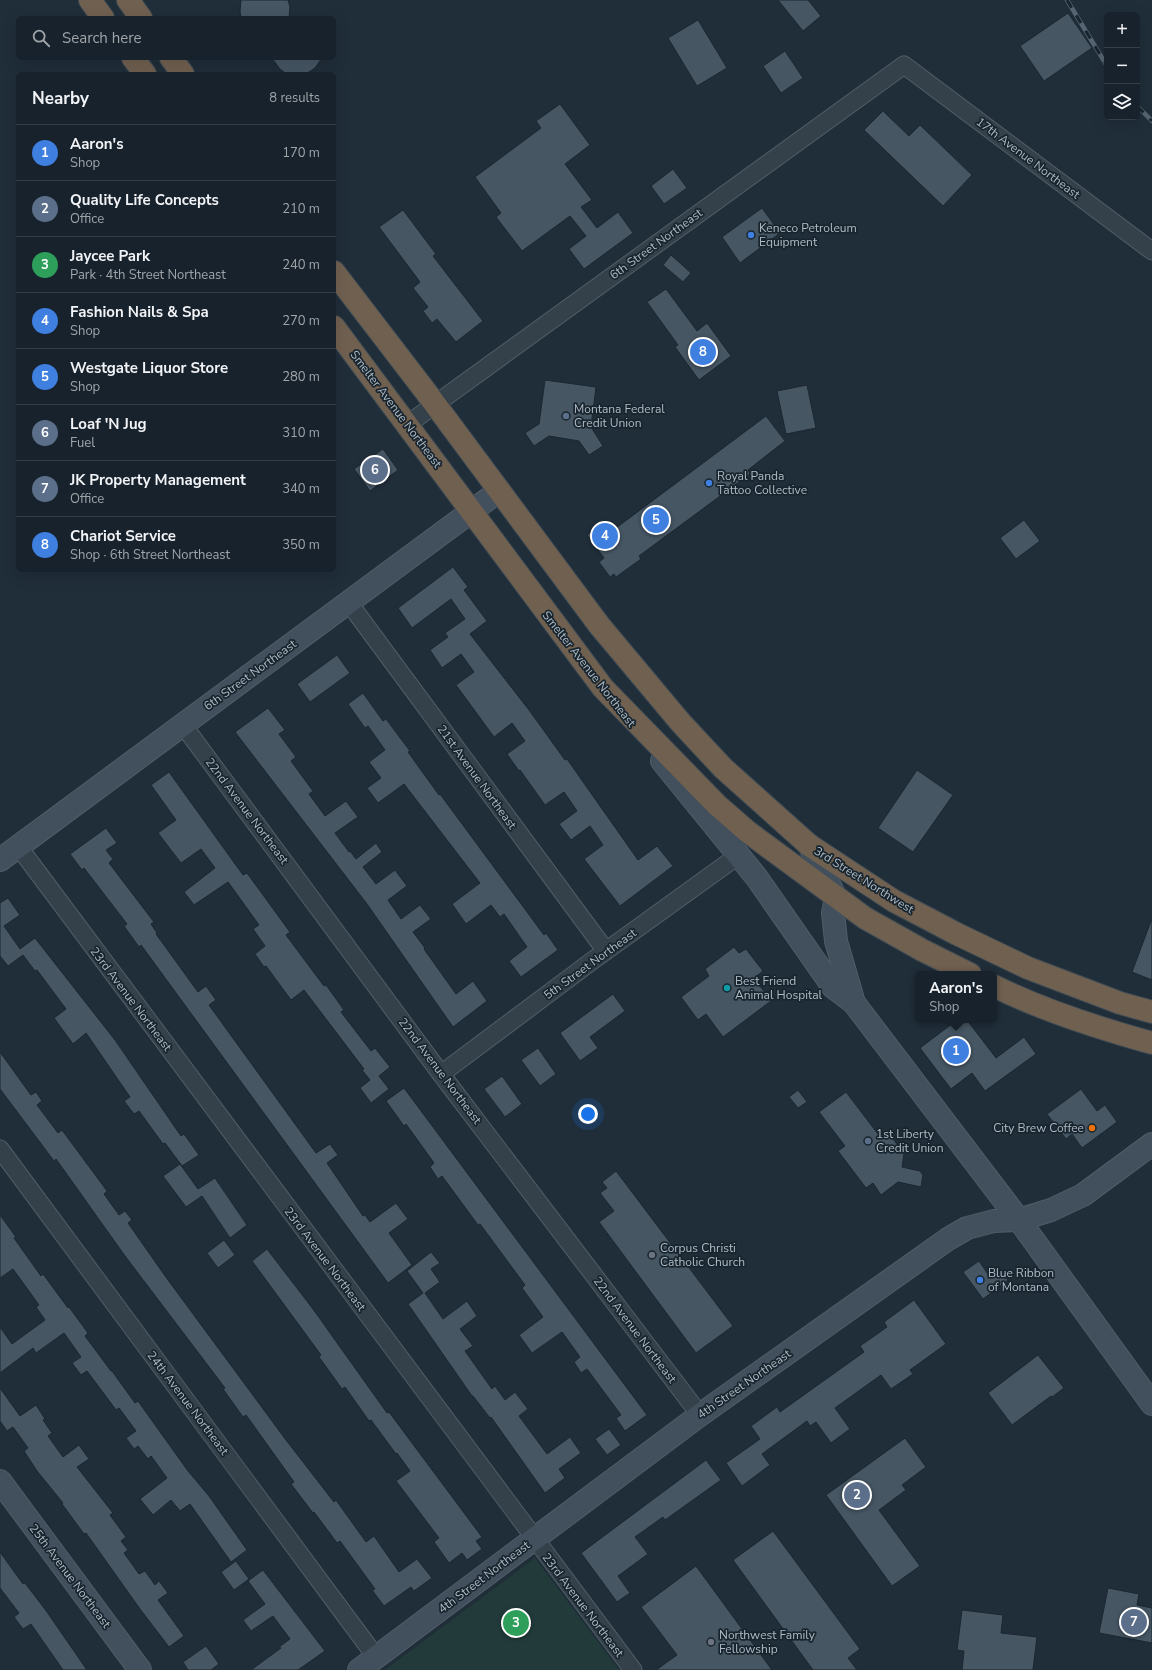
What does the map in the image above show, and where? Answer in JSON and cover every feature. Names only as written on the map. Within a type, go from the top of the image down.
[{"type":"highway","points":[[90,0],[102,16]]},
{"type":"highway","points":[[128,0],[140,16]]},
{"type":"highway","points":[[134,60],[144,72]]},
{"type":"highway","points":[[172,60],[182,72]]},
{"type":"highway","points":[[336,275],[500,491]]},
{"type":"highway","name":"Smelter Avenue Northeast","points":[[336,329],[603,688]]},
{"type":"highway","name":"3rd Street Northwest","points":[[500,491],[600,625],[647,684],[681,723],[723,768],[809,845],[894,901],[957,934],[1028,968],[1120,1003],[1152,1012]]},
{"type":"highway","points":[[603,688],[717,805],[743,828],[836,898],[872,922],[922,950],[964,971]]},
{"type":"highway","points":[[997,988],[1016,997],[1077,1020],[1152,1043]]},
{"type":"street","name":"17th Avenue Northeast","points":[[904,65],[1152,251]]},
{"type":"street","name":"6th Street Northeast","points":[[408,424],[904,65]]},
{"type":"street","name":"6th Street Northeast","points":[[0,860],[500,491]]},
{"type":"street","name":"21st Avenue Northeast","points":[[348,603],[606,951]]},
{"type":"street","name":"Smelter Avenue Northeast","points":[[603,688],[740,855],[833,987],[854,1003],[1019,1220],[1152,1404]]},
{"type":"street","name":"22nd Avenue Northeast","points":[[183,725],[441,1074],[700,1415]]},
{"type":"street","points":[[809,845],[836,898]]},
{"type":"street","name":"23rd Avenue Northeast","points":[[18,846],[534,1540],[633,1670]]},
{"type":"street","name":"5th Street Northeast","points":[[441,1074],[606,951],[740,855]]},
{"type":"street","name":"Smelter Avenue Northeast","points":[[836,898],[833,913],[836,941],[854,1003]]},
{"type":"street","name":"4th Street Northeast","points":[[368,1664],[700,1415],[948,1239],[967,1228],[994,1221],[1019,1220],[1051,1210],[1083,1195],[1152,1144]]},
{"type":"street","name":"24th Avenue Northeast","points":[[0,1150],[368,1664]]},
{"type":"street","name":"25th Avenue Northeast","points":[[0,1481],[140,1670]]},
{"type":"green space","points":[[535,1558],[619,1670],[385,1670]]},
{"type":"building","points":[[241,0],[288,0],[290,7],[289,16],[241,16]]},
{"type":"building","points":[[778,0],[808,0],[821,16],[803,31]]},
{"type":"building","points":[[1068,13],[1092,48],[1044,81],[1020,46]]},
{"type":"building","points":[[698,20],[727,68],[697,86],[668,38]]},
{"type":"building","points":[[785,51],[803,78],[781,93],[763,66]]},
{"type":"building","points":[[273,60],[321,60],[315,68],[309,72],[284,72]]},
{"type":"building","points":[[560,104],[590,145],[565,164],[592,200],[581,207],[597,228],[618,212],[633,233],[584,269],[569,249],[586,236],[570,216],[522,251],[496,217],[501,213],[475,177],[541,128],[536,121]]},
{"type":"building","points":[[883,111],[909,136],[920,125],[972,175],[943,206],[864,130]]},
{"type":"building","points":[[673,169],[687,188],[664,204],[651,186]]},
{"type":"building","points":[[762,208],[780,233],[740,263],[722,237]]},
{"type":"building","points":[[403,210],[436,254],[433,256],[483,321],[456,342],[437,319],[432,323],[423,311],[428,307],[413,288],[420,282],[379,227]]},
{"type":"building","points":[[671,255],[691,273],[683,282],[663,265]]},
{"type":"building","points":[[666,289],[697,331],[707,323],[731,356],[699,380],[675,347],[678,345],[647,302]]},
{"type":"building","points":[[545,380],[596,387],[591,427],[603,446],[589,455],[579,441],[549,436],[534,446],[525,433],[539,424]]},
{"type":"building","points":[[807,385],[816,428],[786,434],[777,391]]},
{"type":"building","points":[[766,416],[785,441],[748,470],[750,474],[639,556],[641,559],[616,577],[614,574],[610,577],[599,562],[604,558],[587,535],[605,521],[612,531]]},
{"type":"building","points":[[383,449],[398,470],[370,491],[354,469]]},
{"type":"building","points":[[1024,520],[1040,541],[1016,559],[1000,538]]},
{"type":"building","points":[[453,567],[468,587],[464,590],[487,621],[470,634],[529,710],[565,760],[567,759],[638,860],[657,846],[673,866],[620,906],[584,859],[603,845],[590,826],[571,840],[559,824],[577,811],[564,792],[545,805],[507,754],[525,741],[512,723],[494,737],[456,685],[474,672],[461,654],[442,668],[430,650],[448,637],[445,633],[465,619],[451,599],[412,628],[398,608]]},
{"type":"building","points":[[337,655],[350,673],[310,702],[297,684]]},
{"type":"building","points":[[363,693],[383,721],[386,719],[410,751],[408,752],[439,795],[440,794],[544,935],[546,933],[558,950],[521,977],[509,961],[527,947],[504,914],[500,917],[491,905],[466,924],[452,904],[480,883],[404,784],[378,803],[367,788],[381,778],[369,762],[385,750],[368,726],[365,728],[348,704]]},
{"type":"building","points":[[268,708],[285,730],[279,734],[296,757],[291,761],[313,791],[309,794],[325,816],[346,801],[358,817],[335,833],[349,852],[350,851],[356,859],[376,843],[382,852],[363,867],[376,884],[395,870],[407,886],[388,900],[401,919],[420,905],[431,919],[413,932],[425,948],[424,949],[456,994],[473,981],[487,1001],[453,1027],[367,904],[235,732]]},
{"type":"building","points":[[917,770],[953,795],[913,852],[878,828]]},
{"type":"building","points":[[169,772],[243,875],[247,873],[290,932],[286,935],[344,1010],[341,1012],[371,1051],[375,1048],[390,1067],[379,1076],[389,1089],[371,1103],[360,1088],[370,1080],[362,1070],[364,1069],[304,990],[291,1000],[266,966],[264,967],[255,954],[265,946],[253,929],[259,925],[228,882],[194,905],[184,892],[215,868],[201,849],[181,863],[158,833],[176,820],[151,785]]},
{"type":"building","points":[[106,828],[117,843],[106,850],[113,859],[109,863],[154,922],[151,924],[157,933],[156,934],[198,992],[206,986],[216,1000],[209,1005],[316,1153],[330,1144],[338,1155],[327,1163],[363,1216],[365,1215],[370,1222],[396,1203],[408,1219],[389,1233],[412,1265],[388,1283],[141,945],[139,947],[124,926],[127,924],[84,868],[82,870],[70,854]]},
{"type":"building","points":[[8,898],[20,915],[4,926],[20,949],[35,938],[115,1040],[181,1136],[184,1134],[199,1155],[182,1166],[165,1143],[163,1144],[139,1111],[134,1114],[124,1101],[130,1097],[86,1033],[73,1044],[54,1018],[66,1009],[37,970],[35,971],[23,955],[8,966],[0,956],[0,903]]},
{"type":"building","points":[[1152,921],[1152,980],[1132,972]]},
{"type":"building","name":"Best Friend Animal Hospital","points":[[734,947],[739,953],[746,949],[763,971],[754,978],[771,1001],[723,1037],[706,1014],[698,1020],[681,997],[709,976],[705,969]]},
{"type":"building","points":[[613,994],[625,1011],[590,1037],[598,1048],[580,1061],[560,1033]]},
{"type":"building","points":[[953,1023],[969,1023],[996,1058],[1024,1037],[1036,1054],[985,1091],[972,1073],[951,1089],[920,1048]]},
{"type":"building","points":[[538,1048],[556,1074],[540,1086],[521,1060]]},
{"type":"building","points":[[0,1052],[31,1095],[36,1092],[42,1101],[37,1105],[58,1133],[62,1130],[107,1191],[104,1194],[119,1215],[125,1211],[132,1220],[128,1223],[168,1280],[286,1440],[334,1502],[336,1500],[366,1542],[374,1536],[399,1572],[417,1559],[432,1578],[414,1591],[411,1587],[384,1606],[372,1590],[375,1589],[340,1541],[337,1543],[291,1484],[294,1482],[246,1415],[243,1417],[223,1389],[225,1388],[125,1256],[56,1159],[54,1161],[0,1089]]},
{"type":"building","points":[[502,1076],[522,1104],[505,1117],[484,1089]]},
{"type":"building","points":[[404,1088],[647,1415],[625,1431],[616,1418],[621,1415],[587,1369],[581,1373],[574,1362],[580,1357],[562,1332],[532,1353],[519,1335],[543,1317],[522,1288],[525,1285],[442,1176],[438,1179],[430,1167],[434,1163],[406,1124],[404,1126],[386,1101]]},
{"type":"building","points":[[1081,1089],[1097,1111],[1105,1105],[1117,1122],[1082,1148],[1072,1134],[1066,1139],[1047,1114]]},
{"type":"building","points":[[798,1090],[807,1102],[798,1108],[789,1097]]},
{"type":"building","name":"1st Liberty Credit Union","points":[[846,1092],[878,1134],[891,1136],[904,1154],[902,1167],[920,1171],[923,1175],[921,1187],[898,1182],[881,1195],[873,1183],[866,1188],[838,1151],[845,1146],[819,1112]]},
{"type":"building","points":[[180,1164],[198,1189],[215,1178],[247,1225],[230,1238],[202,1196],[186,1207],[163,1176]]},
{"type":"building","name":"Corpus Christi Catholic Church","points":[[616,1171],[733,1326],[696,1353],[599,1222],[614,1211],[600,1193],[607,1188],[602,1182]]},
{"type":"building","points":[[0,1215],[16,1237],[14,1238],[41,1276],[43,1274],[88,1333],[85,1336],[135,1403],[138,1401],[188,1471],[209,1496],[247,1550],[231,1562],[190,1504],[180,1511],[171,1500],[153,1515],[140,1499],[167,1478],[151,1456],[148,1459],[138,1446],[134,1449],[126,1438],[136,1431],[119,1408],[116,1410],[87,1371],[81,1375],[72,1363],[81,1357],[64,1333],[36,1353],[33,1348],[0,1373],[0,1327],[12,1344],[45,1320],[36,1307],[39,1305],[13,1269],[0,1278]]},
{"type":"building","points":[[224,1240],[235,1255],[218,1268],[207,1253]]},
{"type":"building","points":[[267,1249],[313,1309],[387,1413],[389,1412],[482,1537],[476,1541],[482,1549],[467,1560],[462,1553],[449,1563],[434,1542],[439,1538],[396,1481],[410,1471],[371,1420],[369,1421],[345,1387],[342,1389],[319,1357],[321,1355],[252,1261]]},
{"type":"building","points":[[431,1252],[440,1263],[431,1269],[440,1282],[425,1293],[443,1319],[467,1301],[477,1316],[460,1329],[473,1346],[465,1351],[492,1389],[495,1386],[505,1400],[515,1392],[528,1409],[519,1416],[547,1454],[570,1437],[581,1453],[559,1469],[565,1478],[545,1493],[491,1417],[490,1418],[472,1396],[408,1304],[423,1293],[407,1271]]},
{"type":"building","points":[[979,1261],[990,1277],[1000,1269],[1008,1280],[983,1299],[963,1272]]},
{"type":"building","points":[[914,1300],[946,1344],[910,1370],[913,1374],[891,1389],[881,1375],[835,1408],[850,1429],[831,1443],[816,1422],[810,1426],[807,1421],[762,1454],[770,1465],[742,1486],[726,1463],[760,1439],[751,1426],[777,1407],[780,1412],[864,1352],[860,1346],[887,1327],[884,1322]]},
{"type":"building","points":[[1038,1355],[1064,1388],[1012,1425],[988,1393]]},
{"type":"building","points":[[0,1388],[20,1416],[36,1405],[45,1419],[43,1420],[52,1433],[48,1436],[63,1457],[79,1445],[89,1459],[77,1467],[113,1513],[110,1515],[126,1537],[121,1541],[128,1550],[124,1553],[139,1574],[145,1571],[155,1585],[159,1581],[168,1593],[158,1600],[184,1636],[169,1647],[86,1533],[84,1534],[62,1504],[63,1503],[37,1471],[24,1451],[28,1448],[13,1427],[7,1431],[0,1421]]},
{"type":"building","points":[[609,1429],[621,1445],[607,1455],[595,1439]]},
{"type":"building","points":[[905,1438],[926,1467],[902,1485],[906,1490],[879,1510],[920,1566],[892,1586],[826,1495]]},
{"type":"building","points":[[706,1460],[721,1480],[665,1520],[663,1517],[635,1537],[648,1554],[618,1576],[630,1593],[617,1602],[581,1553]]},
{"type":"building","points":[[773,1531],[860,1649],[848,1658],[857,1670],[813,1670],[733,1560]]},
{"type":"building","points":[[0,1552],[23,1584],[25,1583],[47,1612],[87,1670],[63,1670],[31,1624],[23,1629],[14,1617],[19,1613],[0,1588]]},
{"type":"building","points":[[236,1561],[249,1579],[234,1590],[221,1572]]},
{"type":"building","points":[[696,1566],[772,1670],[656,1670],[677,1655],[641,1607]]},
{"type":"building","points":[[263,1570],[325,1651],[298,1670],[251,1670],[281,1648],[279,1647],[290,1639],[273,1616],[251,1631],[243,1620],[265,1604],[248,1581]]},
{"type":"building","points":[[1108,1588],[1139,1594],[1137,1605],[1152,1608],[1152,1643],[1099,1633]]},
{"type":"building","points":[[962,1610],[1003,1615],[1001,1633],[1037,1637],[1033,1670],[962,1670],[964,1651],[957,1650]]},
{"type":"building","points":[[206,1646],[219,1664],[211,1670],[188,1670],[183,1662]]},
{"type":"railway","points":[[1067,0],[1104,61]]},
{"type":"railway","points":[[1140,109],[1152,121]]},
{"type":"place","name":"Keneco Petroleum Equipment","points":[[751,235]]},
{"type":"place","name":"Chariot Service","points":[[703,352]]},
{"type":"place","name":"Montana Federal Credit Union","points":[[566,416]]},
{"type":"place","name":"Loaf 'N Jug","points":[[375,470]]},
{"type":"place","name":"Royal Panda Tattoo Collective","points":[[709,483]]},
{"type":"place","name":"Westgate Liquor Store","points":[[656,520]]},
{"type":"place","name":"Fashion Nails & Spa","points":[[605,536]]},
{"type":"place","name":"Best Friend Animal Hospital","points":[[727,988]]},
{"type":"place","name":"Aaron's","points":[[956,1051]]},
{"type":"place","name":"City Brew Coffee","points":[[1092,1128]]},
{"type":"place","name":"1st Liberty Credit Union","points":[[868,1141]]},
{"type":"place","name":"Corpus Christi Catholic Church","points":[[652,1255]]},
{"type":"place","name":"Blue Ribbon of Montana","points":[[980,1280]]},
{"type":"place","name":"Quality Life Concepts","points":[[857,1495]]},
{"type":"place","name":"JK Property Management","points":[[1134,1622]]},
{"type":"place","name":"Jaycee Park","points":[[516,1623]]},
{"type":"place","name":"Northwest Family Fellowship","points":[[711,1642]]}]
